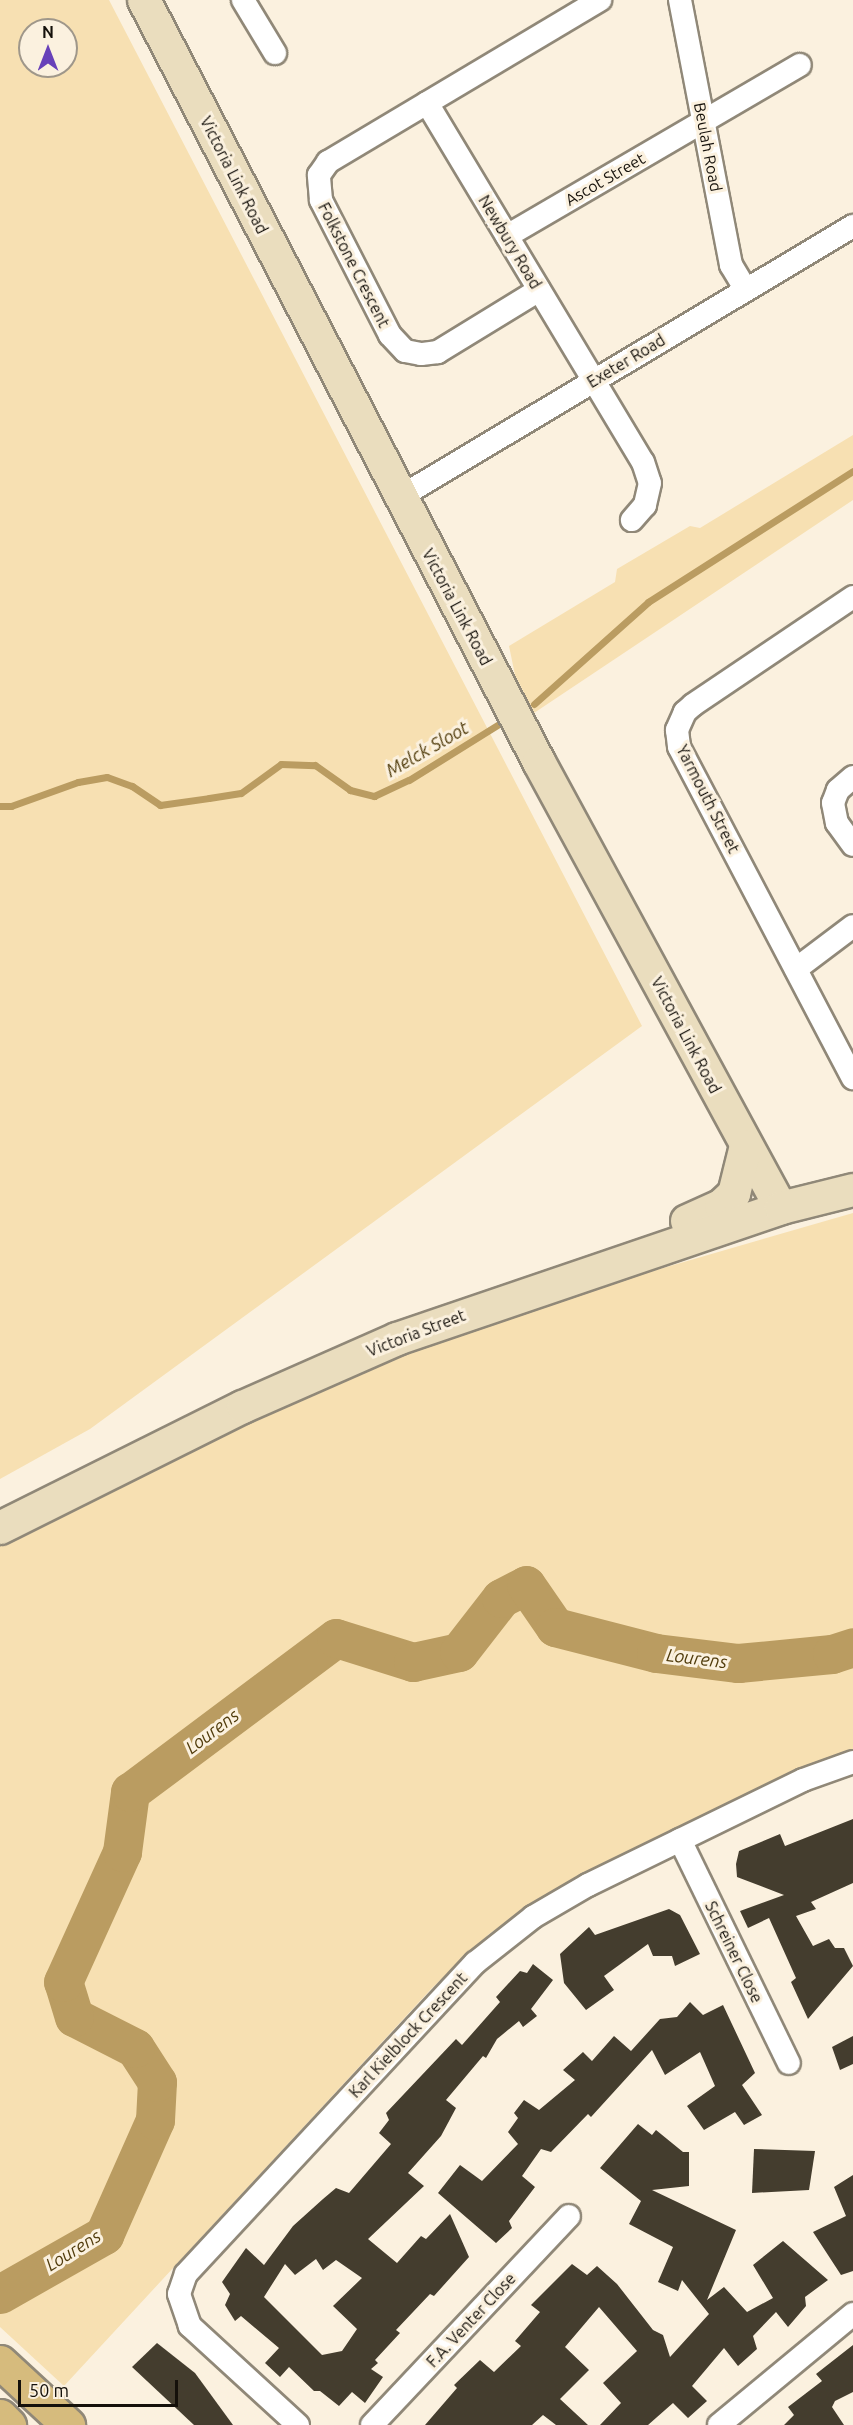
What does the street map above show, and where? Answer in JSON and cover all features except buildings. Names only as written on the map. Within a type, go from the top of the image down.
[{"type":"main road","points":[[0,2362],[69,2425]]},
{"type":"main road","points":[[0,2416],[9,2425]]},
{"type":"street","name":"Victoria Link Road","points":[[144,0],[400,497],[781,1208]]},
{"type":"street","points":[[243,0],[275,53]]},
{"type":"street","name":"Folkstone Crescent","points":[[539,290],[438,352],[405,351],[390,335],[321,201],[317,184],[328,162],[600,0]]},
{"type":"street","name":"Beulah Road","points":[[680,0],[731,265],[746,290]]},
{"type":"street","name":"Ascot Street","points":[[507,236],[800,65]]},
{"type":"street","name":"Newbury Road","points":[[427,103],[643,462],[650,483],[645,505],[632,520]]},
{"type":"street","name":"Exeter Road","points":[[400,497],[853,226]]},
{"type":"street","name":"Yarmouth Street","points":[[853,597],[693,705],[680,720],[677,730],[679,747],[853,1078]]},
{"type":"street","points":[[853,777],[838,790],[833,803],[837,823],[853,845]]},
{"type":"street","points":[[796,969],[853,926]]},
{"type":"street","points":[[594,1270],[623,1248],[721,1206],[734,1194],[747,1146]]},
{"type":"street","name":"Victoria Street","points":[[0,1528],[243,1407],[362,1354],[594,1270],[781,1208],[853,1190]]},
{"type":"street","name":"Karl Kielblock Crescent","points":[[298,2425],[190,2326],[179,2294],[186,2274],[474,1963],[533,1917],[588,1885],[803,1780],[853,1762]]},
{"type":"street","name":"Schreiner Close","points":[[680,1840],[789,2063]]},
{"type":"street","name":"F.A. Venter Close","points":[[372,2425],[569,2216]]},
{"type":"street","points":[[719,2425],[853,2314]]},
{"type":"shaded area","points":[[0,0],[109,0],[642,1026],[90,1429],[0,1479]]},
{"type":"shaded area","points":[[853,435],[853,500],[534,713],[515,675],[509,646],[615,582],[617,569],[690,526],[700,528]]},
{"type":"shaded area","points":[[853,1213],[853,1749],[754,1790],[576,1877],[489,1934],[432,1988],[64,2386],[0,2327],[0,1542],[330,1381],[494,1317]]},
{"type":"waterway","name":"Melck Sloot","points":[[534,704],[648,602],[853,471]]},
{"type":"waterway","name":"Melck Sloot","points":[[0,806],[11,806],[78,782],[107,777],[132,786],[160,805],[209,798],[241,793],[281,764],[315,765],[350,790],[374,796],[409,780],[502,722]]},
{"type":"waterway","name":"Lourens","points":[[0,2294],[104,2235],[155,2120],[157,2082],[135,2048],[74,2017],[63,1982],[122,1852],[130,1792],[336,1638],[413,1662],[459,1652],[501,1598],[526,1585],[555,1627],[656,1653],[738,1663],[832,1654],[853,1647]]}]
